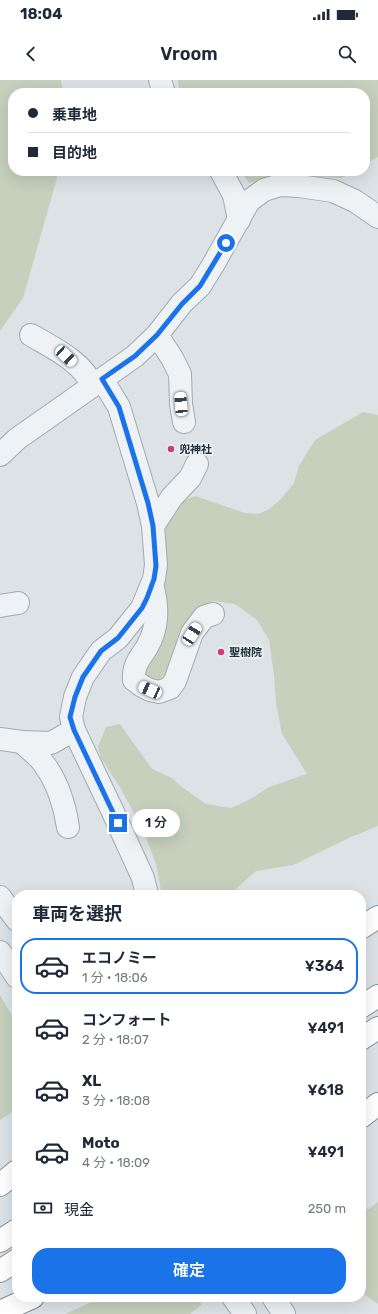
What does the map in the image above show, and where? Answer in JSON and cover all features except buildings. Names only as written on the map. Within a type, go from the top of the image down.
[{"type":"highway","points":[[366,925],[378,917]]},
{"type":"highway","points":[[366,1004],[378,996]]},
{"type":"highway","points":[[366,1036],[378,1028]]},
{"type":"highway","points":[[366,1112],[378,1104]]},
{"type":"highway","points":[[0,1185],[12,1175]]},
{"type":"highway","points":[[0,1241],[12,1233]]},
{"type":"highway","points":[[0,1271],[12,1263]]},
{"type":"highway","points":[[0,1312],[22,1302]]},
{"type":"street","points":[[224,176],[234,195],[239,220]]},
{"type":"street","points":[[0,455],[17,439],[135,356],[157,335],[182,304],[200,286],[249,202],[264,190],[280,185],[333,191],[355,201],[378,217]]},
{"type":"street","points":[[31,335],[66,356],[89,377],[97,382],[119,407],[148,503],[153,526],[156,566],[152,584],[142,608],[118,638],[101,651],[83,677],[75,697],[70,717],[74,730],[143,878],[146,890]]},
{"type":"street","points":[[157,335],[172,358],[180,374],[181,404],[184,422]]},
{"type":"street","points":[[153,526],[172,497],[190,478],[197,464]]},
{"type":"street","points":[[152,584],[157,600],[155,630],[148,645],[135,664],[133,671],[134,680],[142,686],[159,692],[165,691],[173,686],[192,634],[204,617],[213,614]]},
{"type":"street","points":[[0,739],[22,742],[51,743],[74,730]]},
{"type":"street","points":[[22,742],[44,763],[52,776],[58,789],[68,827]]},
{"type":"street","points":[[0,897],[12,913]]},
{"type":"street","points":[[0,952],[12,970]]},
{"type":"street","points":[[237,1302],[245,1314]]},
{"type":"street","points":[[276,1302],[284,1314]]},
{"type":"green space","points":[[0,80],[61,80],[62,88],[8,88],[8,176],[58,176],[23,298],[0,331]]},
{"type":"green space","points":[[178,80],[378,80],[378,157],[370,161],[370,88],[179,88]]},
{"type":"green space","points":[[244,176],[274,176],[249,183]]},
{"type":"green space","points":[[299,176],[344,176],[341,178]]},
{"type":"green space","points":[[363,412],[378,415],[378,826],[351,837],[293,865],[256,871],[235,890],[161,890],[156,864],[144,832],[120,787],[101,758],[98,747],[106,727],[120,724],[152,769],[172,778],[206,804],[231,808],[247,801],[269,787],[307,774],[282,734],[276,703],[269,640],[257,620],[235,604],[213,601],[193,612],[180,631],[173,656],[165,674],[158,681],[148,681],[142,674],[162,536],[168,517],[176,504],[195,496],[245,513],[258,514],[268,510],[281,499],[294,483],[299,466],[315,440]]},
{"type":"green space","points":[[0,995],[12,1015],[12,1112],[0,1120]]},
{"type":"green space","points":[[378,1202],[378,1304],[366,1296],[366,1208],[369,1209]]},
{"type":"green space","points":[[92,1302],[199,1302],[202,1304],[190,1314],[65,1314]]},
{"type":"place","name":"兜神社","points":[[171,449]]},
{"type":"place","name":"聖樹院","points":[[221,652]]},
{"type":"route","points":[[118,823],[74,730],[70,717],[75,697],[83,677],[101,651],[118,638],[142,608],[154,579],[156,566],[153,526],[148,503],[119,407],[102,379],[135,356],[157,335],[182,304],[200,286],[226,243]]}]
